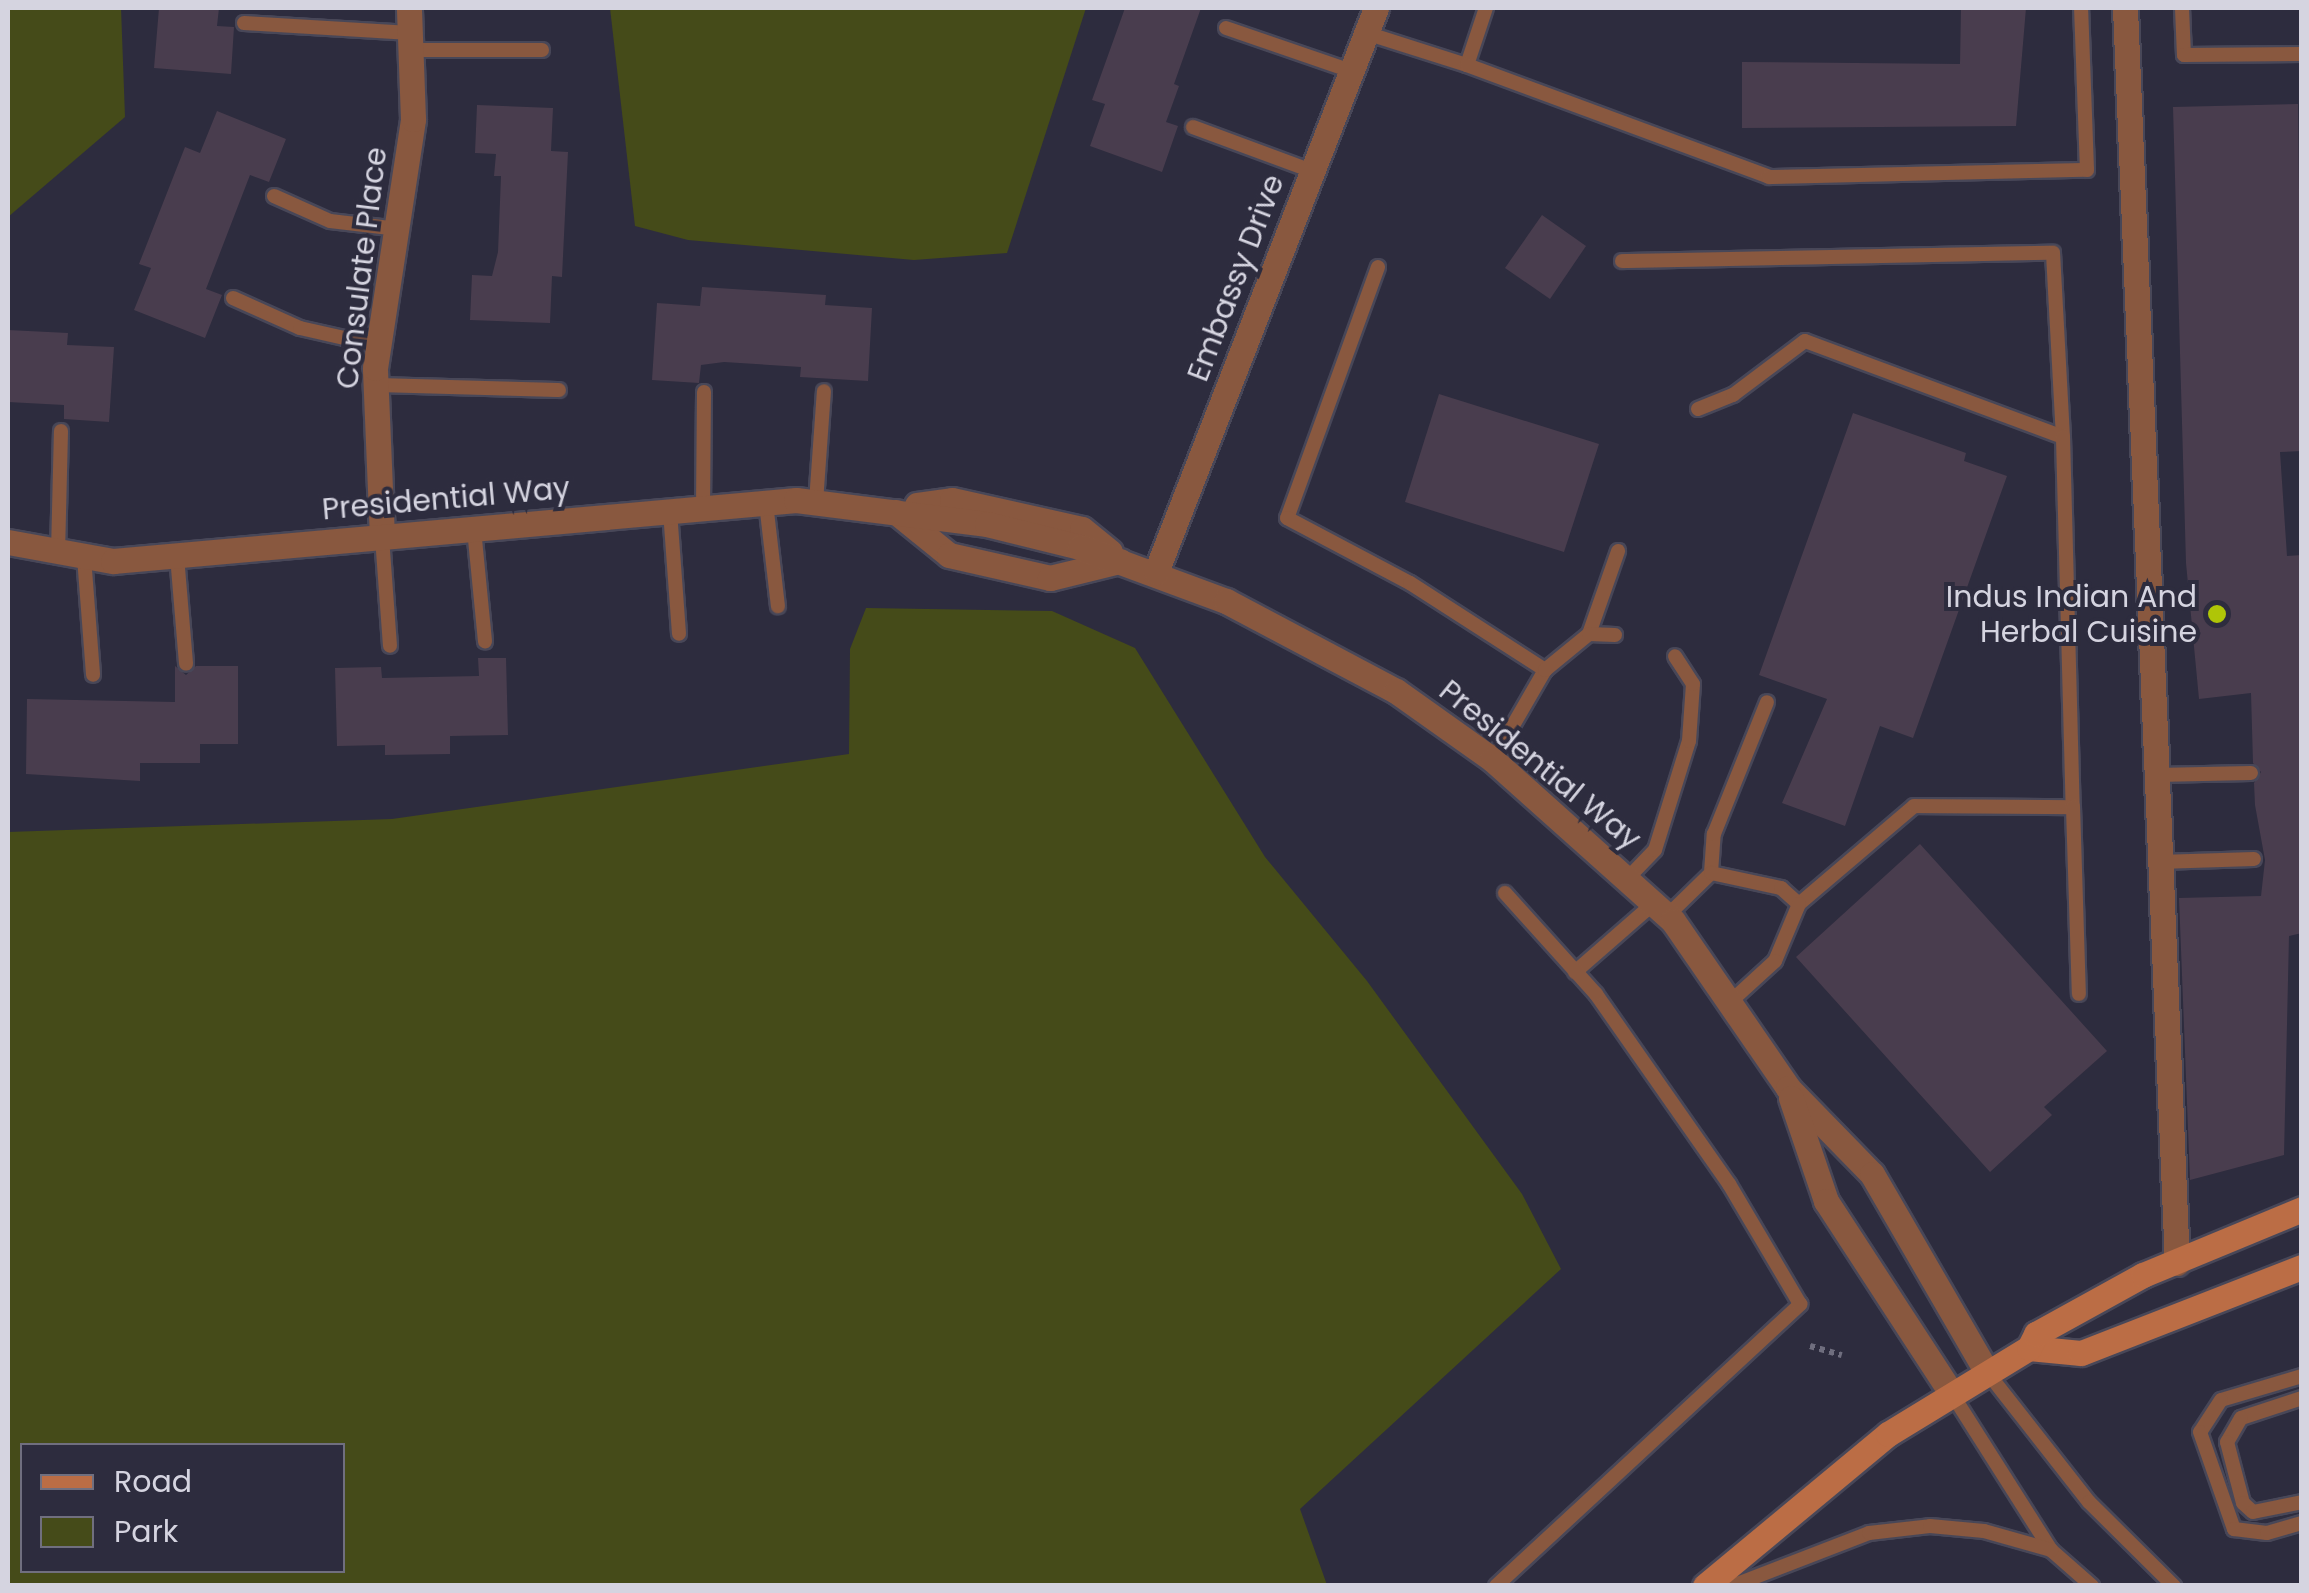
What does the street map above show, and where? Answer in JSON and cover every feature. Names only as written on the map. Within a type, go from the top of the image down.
[{"type":"street","name":"Embassy Drive","points":[[1156,572],[1376,8]]},
{"type":"street","points":[[2125,8],[2178,1263]]},
{"type":"street","name":"Consulate Place","points":[[382,537],[376,385],[413,119],[411,30]]},
{"type":"street","name":"Presidential Way","points":[[8,542],[84,557],[177,556],[766,503],[892,508],[952,500],[1082,528],[1120,561],[1156,572],[1313,642],[1493,760],[1661,909],[1788,1088],[1872,1174],[1987,1372]]},
{"type":"street","points":[[892,508],[949,555],[1050,578],[1120,561]]},
{"type":"street","name":"Presidential Way","points":[[1788,1088],[1826,1200],[1952,1394]]},
{"type":"street","points":[[1704,1586],[1786,1512],[1952,1394],[2029,1348],[2036,1334],[2178,1263],[2302,1210]]},
{"type":"street","points":[[2029,1348],[2081,1353],[2302,1267]]},
{"type":"lane","points":[[1467,65],[1486,8]]},
{"type":"lane","points":[[1366,33],[1467,65],[1769,177],[2087,170],[2081,8]]},
{"type":"lane","points":[[2182,8],[2184,55],[2302,54]]},
{"type":"lane","points":[[244,23],[411,30],[542,50]]},
{"type":"lane","points":[[1226,28],[1352,70]]},
{"type":"lane","points":[[1193,127],[1312,170]]},
{"type":"lane","points":[[274,196],[330,221],[399,229]]},
{"type":"lane","points":[[1622,262],[2053,253],[2063,437],[2079,994]]},
{"type":"lane","points":[[1378,267],[1287,518],[1410,583],[1545,670]]},
{"type":"lane","points":[[232,298],[300,328],[379,346]]},
{"type":"lane","points":[[1698,409],[1733,394],[1805,342],[2063,437]]},
{"type":"lane","points":[[376,385],[559,390]]},
{"type":"lane","points":[[816,502],[824,391]]},
{"type":"lane","points":[[703,508],[704,392]]},
{"type":"lane","points":[[58,553],[61,431]]},
{"type":"lane","points":[[766,503],[778,606]]},
{"type":"lane","points":[[670,511],[678,634]]},
{"type":"lane","points":[[474,529],[485,640]]},
{"type":"lane","points":[[382,537],[390,646]]},
{"type":"lane","points":[[1493,760],[1545,670],[1589,634],[1618,550]]},
{"type":"lane","points":[[177,556],[186,664]]},
{"type":"lane","points":[[84,557],[92,674]]},
{"type":"lane","points":[[1589,634],[1616,635]]},
{"type":"lane","points":[[1627,879],[1655,850],[1689,741],[1693,684],[1675,656]]},
{"type":"lane","points":[[1712,873],[1714,834],[1767,702]]},
{"type":"lane","points":[[2156,776],[2251,773]]},
{"type":"lane","points":[[1730,1003],[1776,961],[1799,904],[1914,806],[2073,807]]},
{"type":"lane","points":[[2159,862],[2254,859]]},
{"type":"lane","points":[[1575,972],[1712,873],[1781,888],[1799,904]]},
{"type":"lane","points":[[1496,1586],[1800,1304],[1730,1184],[1575,972],[1505,894]]},
{"type":"lane","points":[[1987,1372],[2089,1502],[2174,1586]]},
{"type":"lane","points":[[2302,1376],[2221,1400],[2200,1432],[2234,1529],[2268,1533],[2302,1523]]},
{"type":"lane","points":[[1952,1394],[2052,1550],[2092,1586]]},
{"type":"lane","points":[[2302,1398],[2240,1418],[2226,1442],[2243,1503],[2253,1512],[2302,1502]]},
{"type":"lane","points":[[1732,1586],[1869,1533],[1930,1526],[1984,1531],[2052,1550]]},
{"type":"path","points":[[1810,1346],[1842,1355]]},
{"type":"green space","points":[[8,8],[121,8],[125,117],[8,217]]},
{"type":"green space","points":[[610,8],[1086,8],[1007,253],[914,260],[688,240],[635,226]]},
{"type":"green space","points":[[866,608],[1052,611],[1135,648],[1265,857],[1367,981],[1522,1194],[1561,1269],[1300,1509],[1327,1585],[8,1585],[8,832],[392,819],[849,754],[850,649]]},
{"type":"building","points":[[159,8],[219,8],[217,26],[234,27],[231,74],[154,68]]},
{"type":"building","points":[[1125,8],[1201,8],[1174,84],[1179,86],[1166,122],[1178,126],[1162,172],[1090,146],[1105,104],[1092,100]]},
{"type":"building","points":[[1961,8],[2026,8],[2016,126],[1742,128],[1742,62],[1960,64]]},
{"type":"building","points":[[2298,104],[2302,451],[2280,452],[2287,556],[2302,555],[2302,933],[2289,936],[2284,1155],[2190,1180],[2179,898],[2261,896],[2265,860],[2255,805],[2254,783],[2261,772],[2253,763],[2251,693],[2199,699],[2186,563],[2173,107]]},
{"type":"building","points":[[477,105],[553,108],[551,151],[568,152],[562,277],[552,276],[550,323],[470,320],[472,275],[492,276],[498,252],[501,176],[494,176],[496,154],[475,153]]},
{"type":"building","points":[[217,111],[286,139],[269,182],[250,175],[206,289],[222,295],[205,338],[134,310],[151,268],[139,264],[185,147],[200,153]]},
{"type":"building","points":[[1542,215],[1586,246],[1550,299],[1505,268]]},
{"type":"building","points":[[702,287],[826,295],[825,305],[872,308],[868,381],[800,377],[801,367],[724,362],[701,365],[699,383],[652,380],[657,303],[700,306]]},
{"type":"building","points":[[8,330],[68,333],[67,345],[114,347],[109,422],[64,419],[64,405],[8,402]]},
{"type":"building","points":[[1439,394],[1599,444],[1564,552],[1405,502]]},
{"type":"building","points":[[1853,413],[1966,453],[1964,461],[2007,476],[1913,738],[1880,726],[1845,826],[1782,803],[1827,699],[1759,675]]},
{"type":"building","points":[[478,658],[506,658],[508,735],[450,736],[450,754],[385,755],[385,745],[337,746],[335,668],[381,667],[382,678],[479,676]]},
{"type":"building","points":[[175,666],[186,675],[196,666],[238,666],[238,744],[200,744],[200,763],[140,763],[140,781],[26,774],[27,699],[175,702]]},
{"type":"building","points":[[1920,844],[2107,1051],[2044,1107],[2052,1115],[1990,1172],[1796,957]]},
{"type":"place","name":"Indus Indian And Herbal Cuisine","points":[[2217,614]]}]
